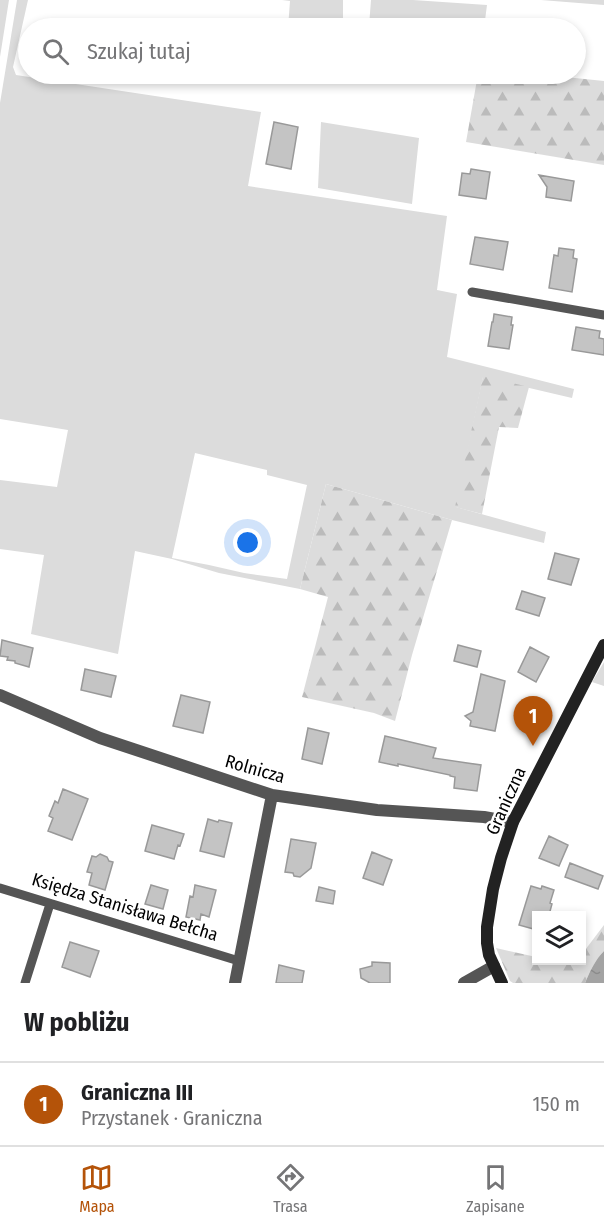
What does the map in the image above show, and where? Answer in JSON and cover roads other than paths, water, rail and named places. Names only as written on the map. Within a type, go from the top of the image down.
[{"type":"street","name":"Graniczna","points":[[502,983],[489,955],[487,943],[489,910],[501,858],[513,822],[604,645]]},
{"type":"street","name":"Rolnicza","points":[[0,695],[100,738],[272,795],[377,810],[484,817],[513,822]]},
{"type":"street","name":"Księdza Stanisława Bełcha","points":[[236,983],[272,795]]},
{"type":"street","points":[[464,983],[494,966]]},
{"type":"lane","points":[[471,292],[604,315]]},
{"type":"lane","name":"Księdza Stanisława Bełcha","points":[[0,888],[239,961]]},
{"type":"lane","points":[[25,983],[50,904]]},
{"type":"water","points":[[604,951],[604,983],[585,983],[593,966]]},
{"type":"place","name":"Graniczna III","points":[[533,746]]}]
